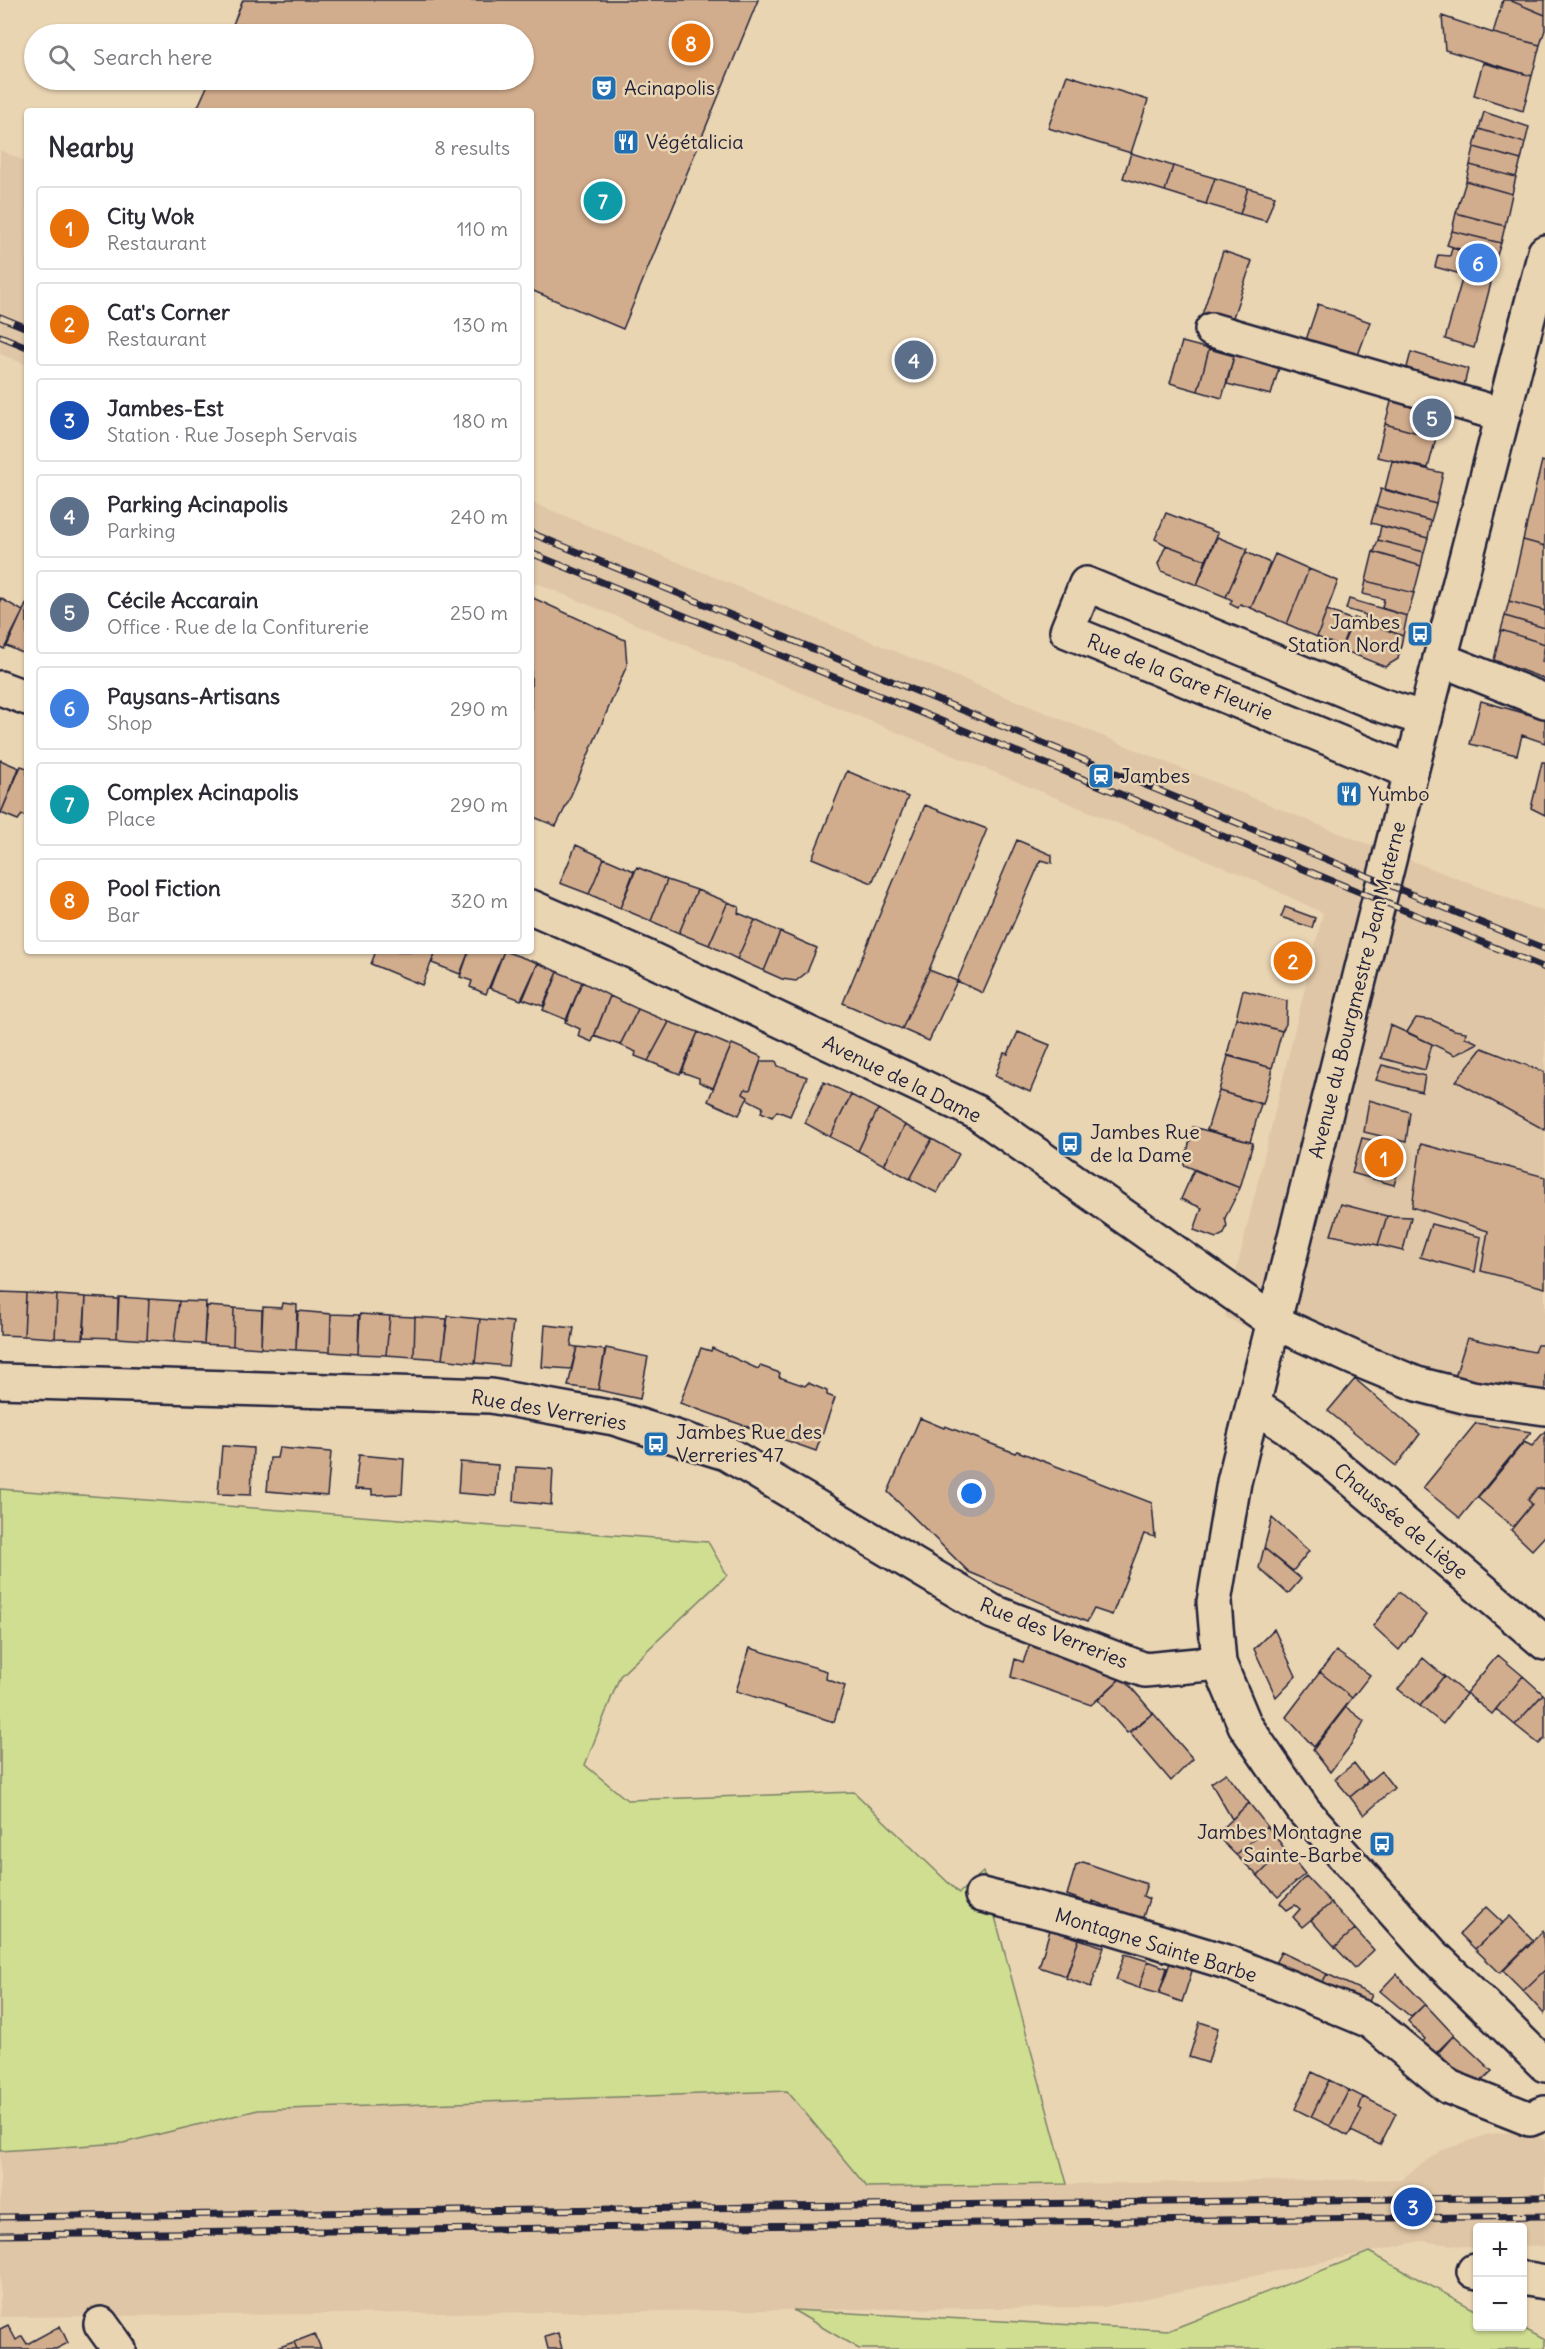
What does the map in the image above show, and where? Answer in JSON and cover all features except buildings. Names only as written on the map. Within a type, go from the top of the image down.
[{"type":"street","name":"Avenue du Bourgmestre Jean Materne","points":[[1219,1663],[1214,1602],[1234,1482],[1411,772],[1545,252]]},
{"type":"street","points":[[1212,330],[1503,415]]},
{"type":"street","name":"Rue de la Gare Fleurie","points":[[1411,772],[1067,631],[1086,584],[1378,704],[1425,719]]},
{"type":"street","points":[[1440,659],[1545,701]]},
{"type":"street","points":[[0,688],[24,697]]},
{"type":"street","name":"Avenue de la Dame","points":[[534,908],[646,957],[976,1112],[1274,1322],[1417,1384],[1472,1398],[1545,1408]]},
{"type":"street","name":"Rue des Verreries","points":[[0,1382],[491,1396],[614,1418],[726,1453],[993,1612],[1145,1670],[1219,1663]]},
{"type":"street","name":"Chaussée de Liège","points":[[1253,1405],[1286,1426],[1322,1454],[1545,1643]]},
{"type":"street","points":[[1219,1663],[1245,1725],[1304,1811],[1431,1953],[1545,2065]]},
{"type":"street","name":"Montagne Sainte Barbe","points":[[982,1895],[1111,1927],[1230,1963],[1370,2021],[1449,2087],[1530,2119],[1545,2113]]},
{"type":"street","points":[[1527,2279],[1545,2282]]},
{"type":"shaded area","points":[[0,150],[24,161],[24,364],[0,354]]},
{"type":"shaded area","points":[[534,503],[1334,831],[1545,912],[1545,1427],[1473,1421],[1397,1399],[1225,1317],[1323,913],[1250,878],[534,582]]},
{"type":"shaded area","points":[[787,2091],[867,2187],[1401,2179],[1440,2151],[1489,2134],[1528,2131],[1545,2140],[1545,2246],[1527,2247],[1527,2223],[1473,2223],[1473,2247],[1422,2241],[1104,2307],[0,2317],[0,2151],[123,2143],[258,2110]]},
{"type":"green space","points":[[0,1489],[708,1542],[727,1575],[620,1676],[585,1765],[627,1800],[854,1792],[959,1893],[983,1872],[1067,2184],[867,2187],[787,2091],[258,2110],[123,2143],[0,2151]]},
{"type":"green space","points":[[1369,2252],[1473,2309],[1473,2331],[1527,2330],[1545,2340],[1545,2349],[859,2349],[793,2310],[1170,2330]]},
{"type":"railway","points":[[0,317],[24,327]]},
{"type":"railway","points":[[0,336],[24,346]]},
{"type":"railway","points":[[534,534],[1545,949]]},
{"type":"railway","points":[[534,554],[1545,968]]},
{"type":"railway","points":[[0,2217],[1545,2197]]},
{"type":"railway","points":[[0,2235],[1545,2216]]},
{"type":"place","name":"Pool Fiction","points":[[691,43]]},
{"type":"place","name":"Acinapolis","points":[[604,88]]},
{"type":"place","name":"Végétalicia","points":[[626,142]]},
{"type":"place","name":"Complex Acinapolis","points":[[603,201]]},
{"type":"place","name":"Paysans-Artisans","points":[[1478,263]]},
{"type":"place","name":"Parking Acinapolis","points":[[914,360]]},
{"type":"place","name":"Cécile Accarain","points":[[1432,418]]},
{"type":"place","name":"Jambes Station Nord","points":[[1420,634]]},
{"type":"place","name":"Jambes","points":[[1101,776]]},
{"type":"place","name":"Yumbo","points":[[1349,794]]},
{"type":"place","name":"Cat's Corner","points":[[1293,961]]},
{"type":"place","name":"Jambes Rue de la Dame","points":[[1070,1144]]},
{"type":"place","name":"City Wok","points":[[1384,1158]]},
{"type":"place","name":"Jambes Rue des Verreries 47","points":[[656,1444]]},
{"type":"place","name":"Jambes Montagne Sainte-Barbe","points":[[1382,1844]]},
{"type":"place","name":"Jambes-Est","points":[[1413,2207]]}]
